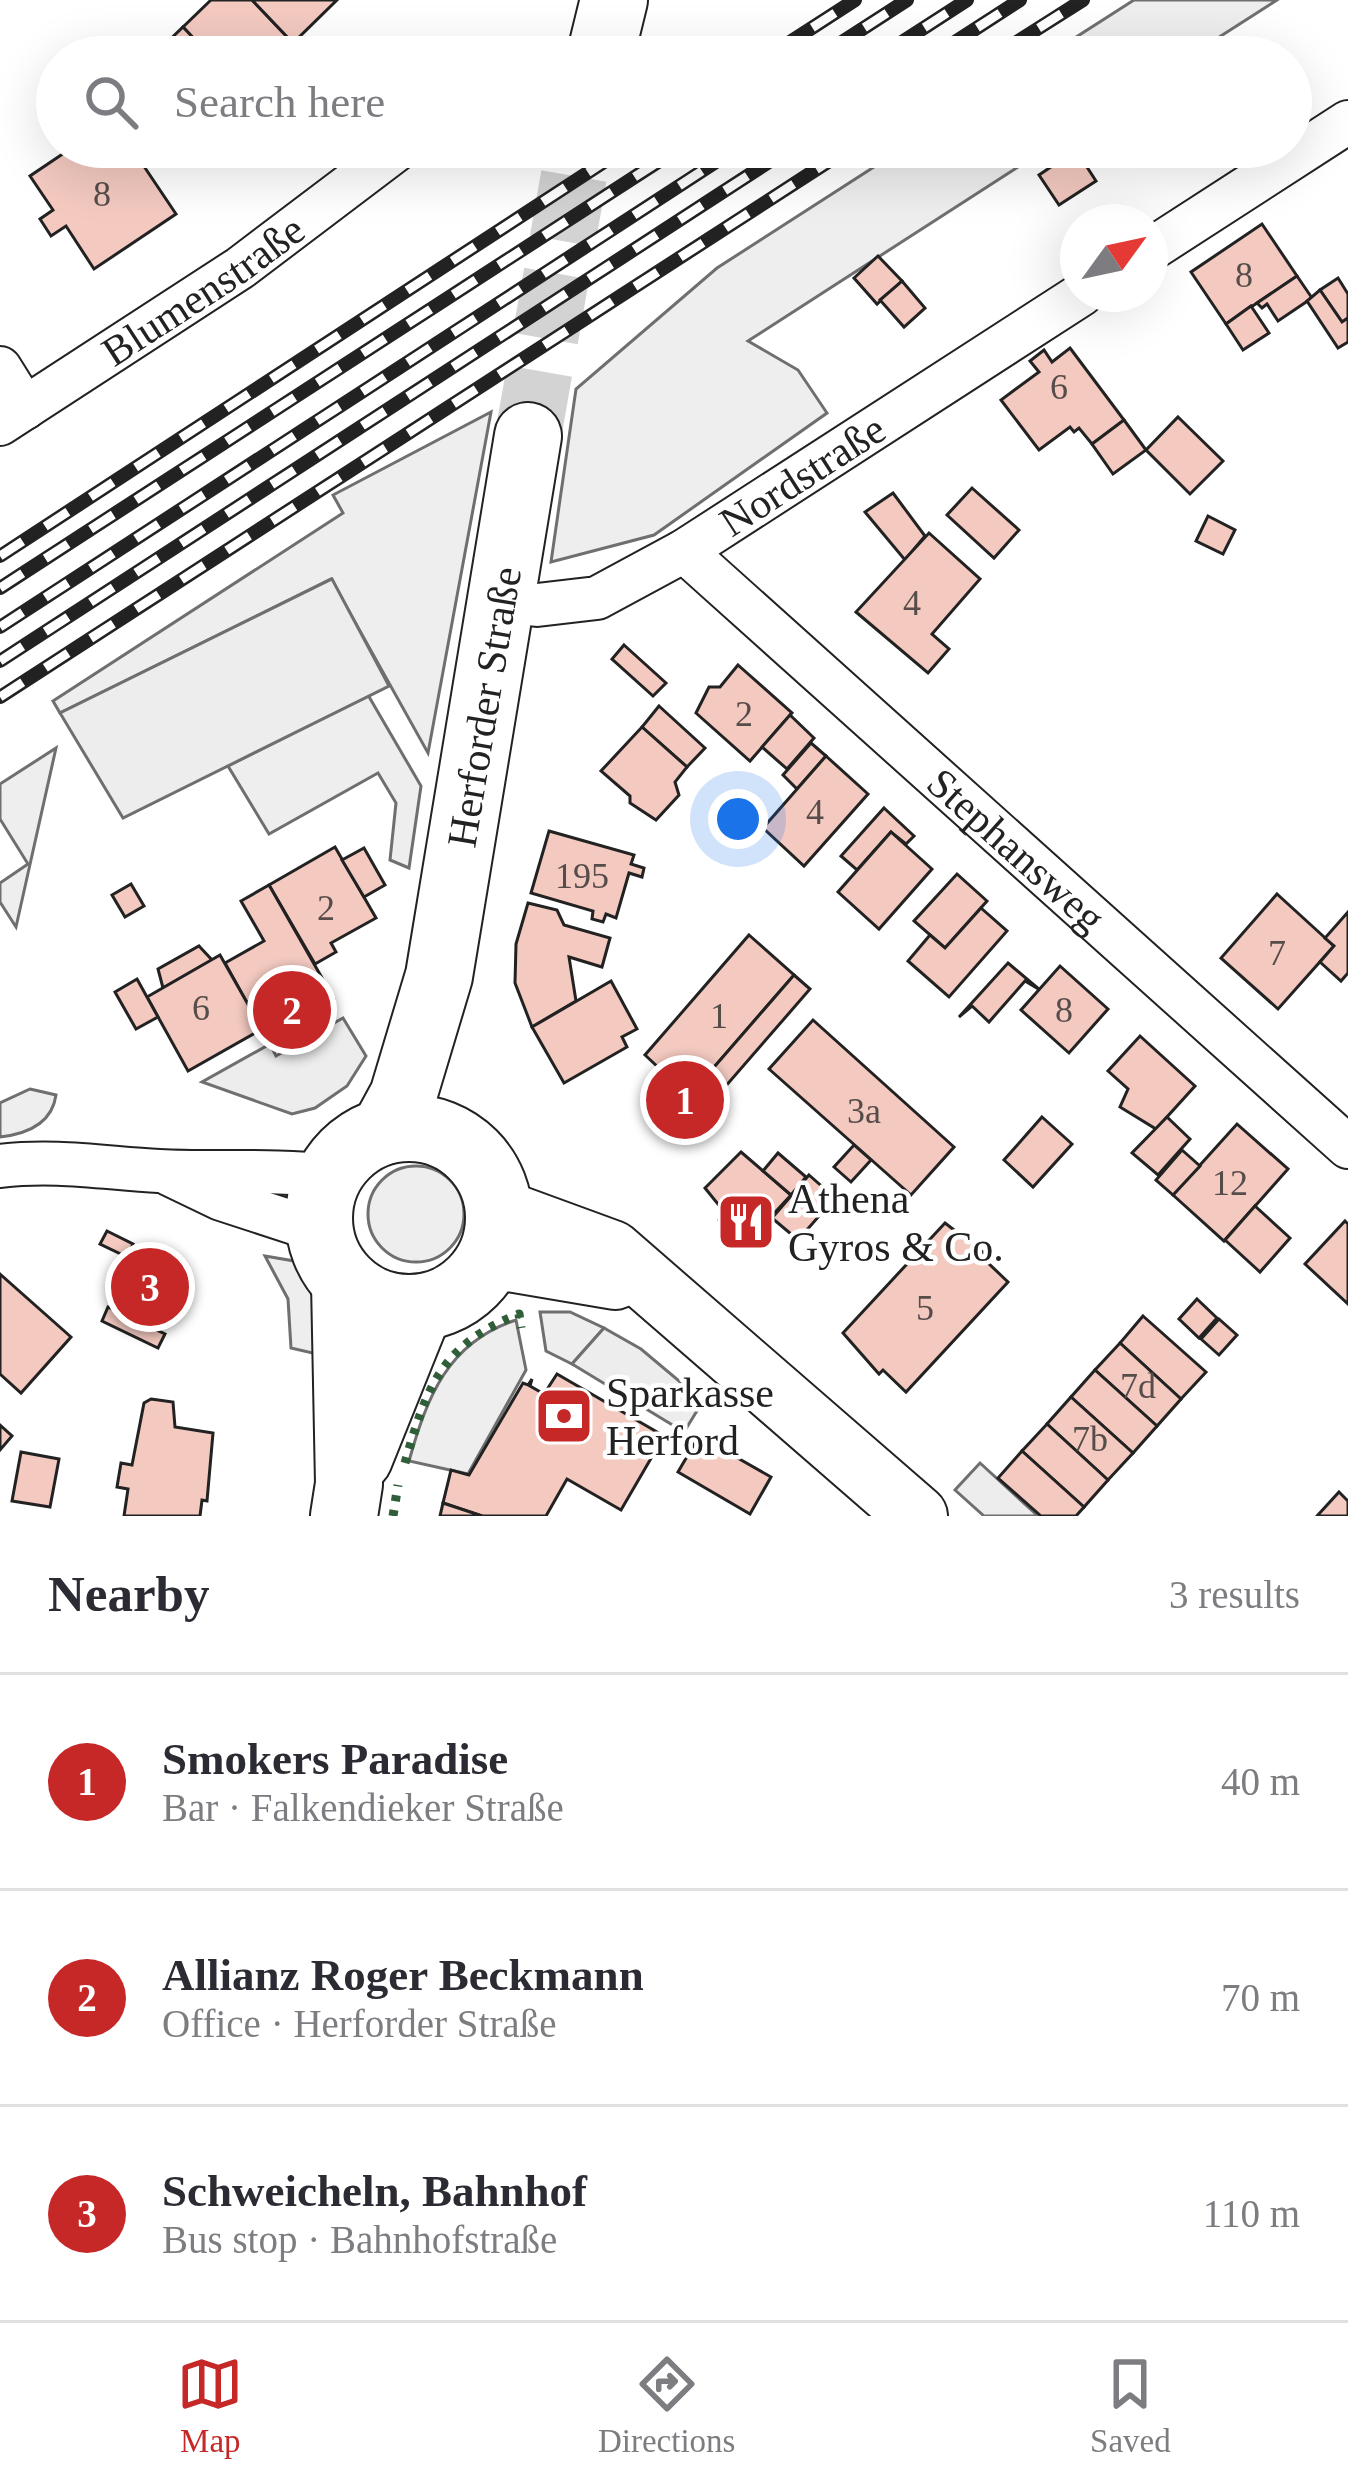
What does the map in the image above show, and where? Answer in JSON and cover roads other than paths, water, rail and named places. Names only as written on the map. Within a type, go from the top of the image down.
[{"type":"main road","name":"Herforder Straße","points":[[384,1131],[404,1096],[440,976],[528,436]]},
{"type":"main road","name":"Herforder Straße","points":[[440,976],[457,1071],[449,1137]]},
{"type":"main road","points":[[331,1230],[380,1303],[419,1309],[460,1294],[495,1234],[484,1167],[449,1137],[406,1127],[384,1131],[353,1147],[331,1230],[346,1500]]},
{"type":"main road","points":[[346,1500],[419,1309]]},
{"type":"street","points":[[1312,145],[1348,122]]},
{"type":"street","name":"Blumenstraße","points":[[13,416],[240,268],[372,168]]},
{"type":"street","points":[[1168,238],[1277,168]]},
{"type":"street","name":"Nordstraße","points":[[501,601],[537,605],[597,598],[684,551],[1060,308]]},
{"type":"street","points":[[0,368],[13,416]]},
{"type":"street","name":"Stephansweg","points":[[684,551],[1348,1147]]},
{"type":"street","points":[[0,1166],[43,1160],[163,1172],[266,1168],[331,1230]]},
{"type":"street","points":[[163,1172],[221,1199],[331,1230]]},
{"type":"street","points":[[495,1234],[655,1286],[917,1516]]},
{"type":"tunnel","points":[[528,436],[575,168]]},
{"type":"railway","points":[[799,36],[855,0]]},
{"type":"railway","points":[[851,36],[907,0]]},
{"type":"railway","points":[[911,36],[967,0]]},
{"type":"railway","points":[[964,36],[1020,0]]},
{"type":"railway","points":[[1026,36],[1083,0]]},
{"type":"railway","points":[[0,556],[595,168]]},
{"type":"railway","points":[[0,588],[649,168]]},
{"type":"railway","points":[[0,627],[707,168]]},
{"type":"railway","points":[[0,661],[760,168]]},
{"type":"railway","points":[[0,697],[819,168]]},
{"type":"place","name":"Allianz Roger Beckmann","points":[[292,1010]]},
{"type":"place","name":"Smokers Paradise","points":[[685,1100]]},
{"type":"place","name":"Athena Gyros & Co.","points":[[746,1222]]},
{"type":"place","name":"Schweicheln, Bahnhof","points":[[150,1287]]},
{"type":"place","name":"Sparkasse Herford","points":[[564,1416]]}]
